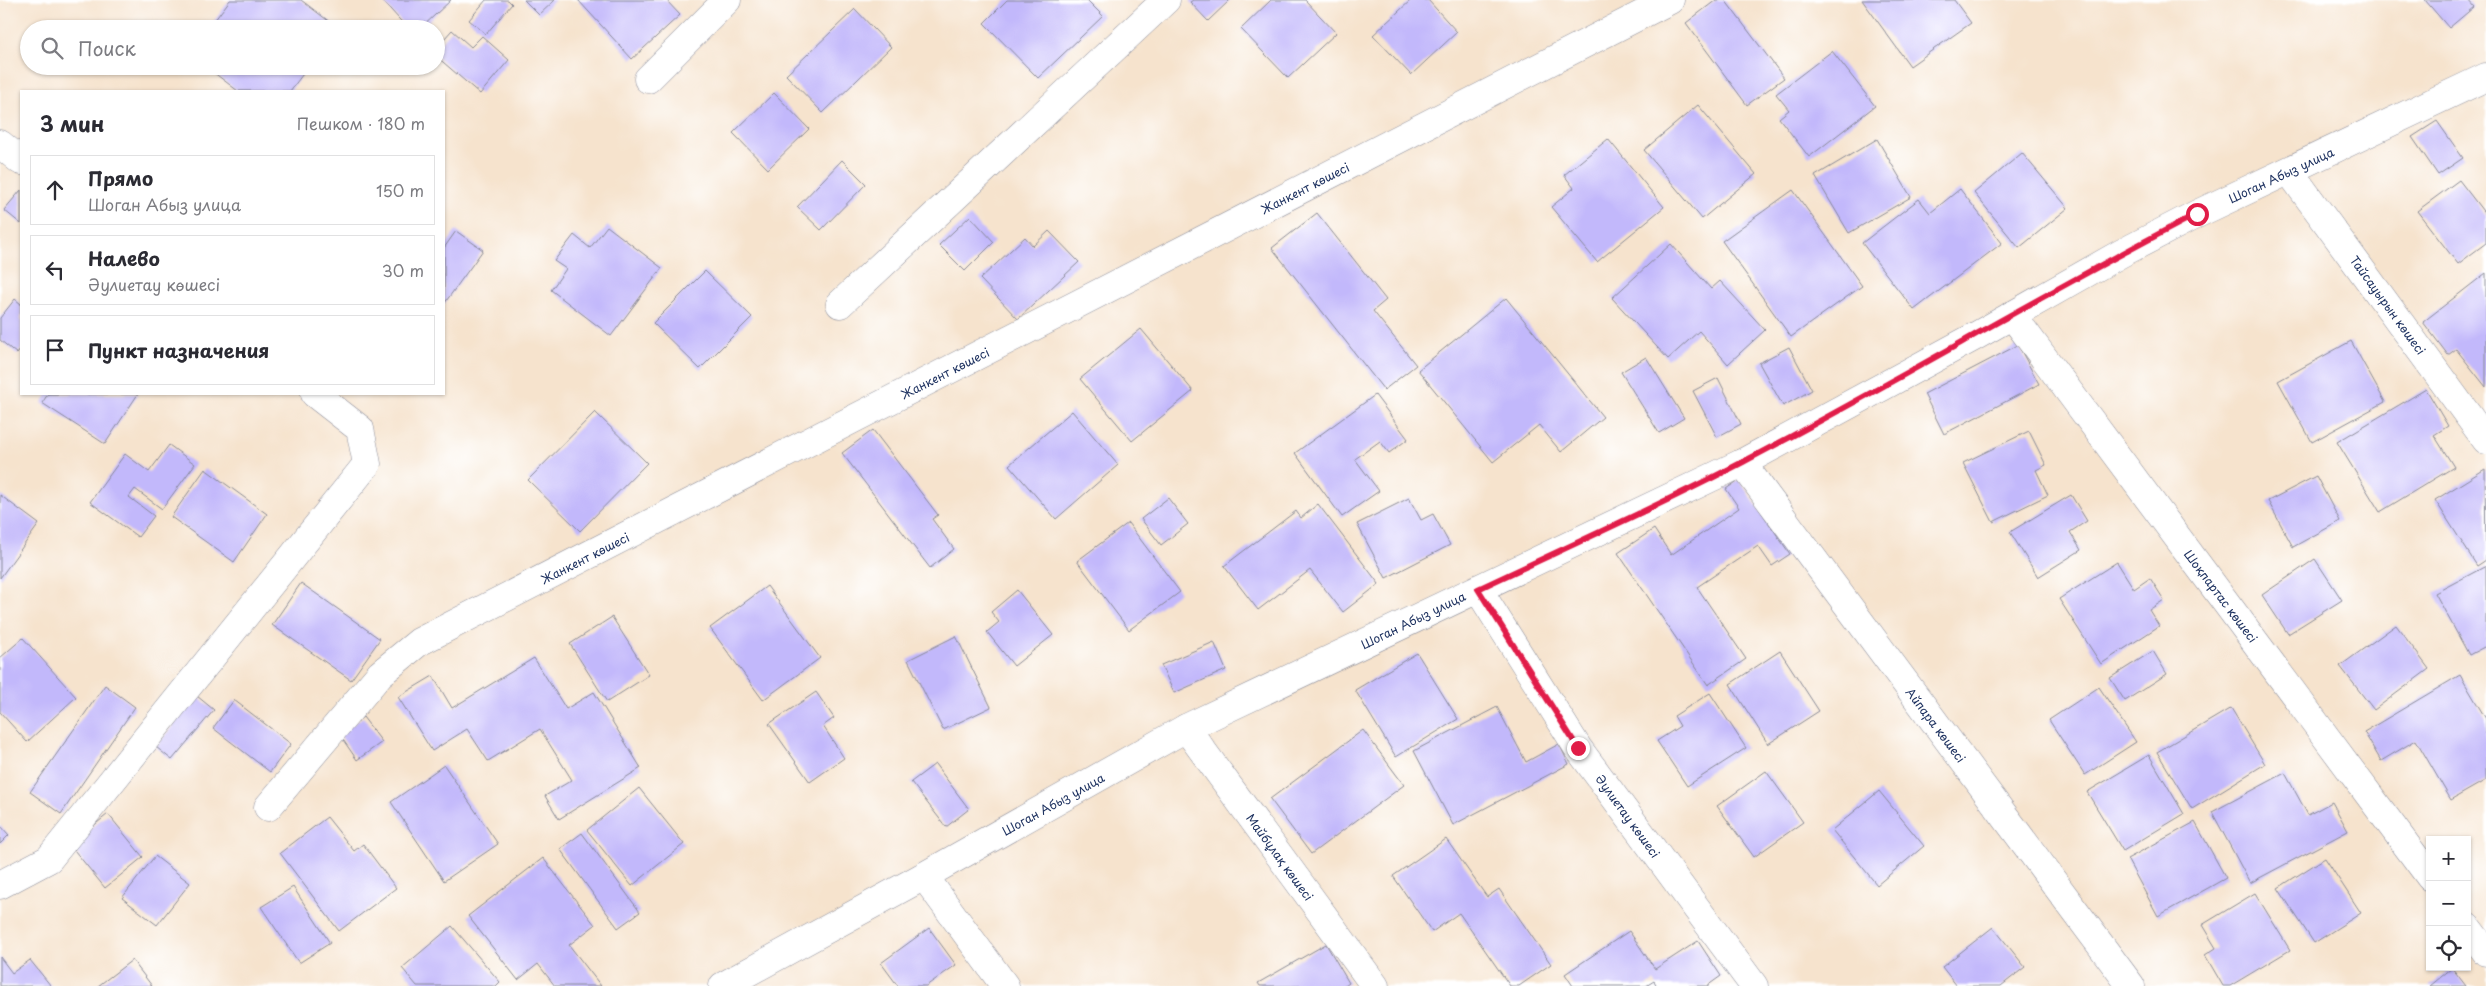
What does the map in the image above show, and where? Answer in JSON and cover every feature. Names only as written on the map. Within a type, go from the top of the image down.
[{"type":"street","points":[[648,79],[727,0]]},
{"type":"street","points":[[840,304],[1166,0]]},
{"type":"street","name":"Жанкент көшесі","points":[[268,807],[380,674],[419,642],[1670,0]]},
{"type":"street","name":"Шоган Абыз улица","points":[[723,986],[924,876],[1186,728],[1742,463],[2120,254],[2197,214],[2486,77]]},
{"type":"street","points":[[0,144],[20,160]]},
{"type":"street","name":"Тайсауырын көшесі","points":[[2289,171],[2486,440]]},
{"type":"street","name":"Шоқпартас көшесі","points":[[2012,315],[2426,872]]},
{"type":"street","points":[[0,885],[48,859],[367,464],[360,429],[316,395]]},
{"type":"street","name":"Айпара көшесі","points":[[1742,463],[2131,986]]},
{"type":"street","name":"Әулиетау көшесі","points":[[1478,589],[1578,748],[1754,986]]},
{"type":"street","name":"Майбұлақ көшесі","points":[[1186,728],[1375,986]]},
{"type":"street","points":[[924,876],[1005,986]]},
{"type":"street","points":[[2471,932],[2486,952]]},
{"type":"building","points":[[230,0],[301,0],[327,20],[215,20]]},
{"type":"building","points":[[382,0],[451,0],[430,20],[400,20]]},
{"type":"building","points":[[486,0],[508,0],[512,4],[486,34],[469,20]]},
{"type":"building","points":[[524,0],[555,0],[539,15]]},
{"type":"building","points":[[578,0],[666,0],[680,15],[632,59]]},
{"type":"building","points":[[1007,0],[1087,0],[1103,16],[1038,78],[984,23]]},
{"type":"building","points":[[1193,0],[1230,0],[1208,21],[1190,2]]},
{"type":"building","points":[[1271,0],[1305,0],[1336,33],[1288,78],[1241,29]]},
{"type":"building","points":[[1411,0],[1428,0],[1457,32],[1411,75],[1373,35]]},
{"type":"building","points":[[1716,0],[1725,0],[1784,78],[1747,105],[1686,23]]},
{"type":"building","points":[[1862,0],[1954,0],[1971,23],[1910,66]]},
{"type":"building","points":[[2425,0],[2468,0],[2474,7],[2449,28]]},
{"type":"building","points":[[855,9],[891,47],[823,113],[786,75]]},
{"type":"building","points":[[452,30],[471,47],[482,36],[509,60],[480,94],[445,64],[445,38]]},
{"type":"building","points":[[1832,51],[1875,106],[1809,157],[1779,118],[1789,110],[1776,94]]},
{"type":"building","points":[[217,75],[302,75],[291,90],[237,90]]},
{"type":"building","points":[[774,93],[809,129],[768,169],[733,133]]},
{"type":"building","points":[[1698,105],[1756,174],[1702,219],[1644,150]]},
{"type":"building","points":[[2437,121],[2463,158],[2438,175],[2412,137]]},
{"type":"building","points":[[1608,139],[1664,207],[1597,262],[1551,207],[1574,188],[1564,175]]},
{"type":"building","points":[[1877,139],[1911,197],[1849,233],[1815,176]]},
{"type":"building","points":[[2022,153],[2068,208],[2019,248],[1974,193]]},
{"type":"building","points":[[842,160],[866,184],[821,230],[797,207]]},
{"type":"building","points":[[2459,180],[2486,215],[2486,243],[2458,264],[2417,211]]},
{"type":"building","points":[[1960,189],[2002,243],[1914,310],[1862,243],[1919,199],[1930,213]]},
{"type":"building","points":[[1793,190],[1862,286],[1791,337],[1722,241]]},
{"type":"building","points":[[20,191],[20,223],[4,210]]},
{"type":"building","points":[[1317,213],[1386,300],[1373,311],[1416,365],[1384,390],[1272,248]]},
{"type":"building","points":[[970,216],[994,242],[965,271],[939,245]]},
{"type":"building","points":[[607,226],[662,268],[611,336],[551,290],[566,269],[554,261],[574,235],[590,248]]},
{"type":"building","points":[[456,231],[483,250],[445,303],[445,247]]},
{"type":"building","points":[[1049,231],[1079,262],[1018,319],[980,279],[1025,237],[1033,246]]},
{"type":"building","points":[[1671,244],[1711,289],[1720,281],[1765,330],[1728,364],[1699,331],[1668,359],[1612,298]]},
{"type":"building","points":[[705,271],[752,317],[700,369],[653,323]]},
{"type":"building","points":[[2486,273],[2486,387],[2456,349],[2448,355],[2423,322]]},
{"type":"building","points":[[1506,298],[1603,417],[1561,452],[1539,425],[1493,462],[1418,370]]},
{"type":"building","points":[[15,299],[20,303],[20,350],[17,354],[0,340],[0,318]]},
{"type":"building","points":[[1141,329],[1193,391],[1132,441],[1080,379]]},
{"type":"building","points":[[2351,341],[2385,402],[2312,442],[2278,381]]},
{"type":"building","points":[[2018,345],[2039,384],[1944,434],[1924,394]]},
{"type":"building","points":[[1789,347],[1812,390],[1783,406],[1759,363]]},
{"type":"building","points":[[1646,357],[1684,418],[1659,433],[1621,372]]},
{"type":"building","points":[[1718,378],[1741,424],[1717,437],[1693,391]]},
{"type":"building","points":[[2426,389],[2448,426],[2434,435],[2454,467],[2380,512],[2337,442]]},
{"type":"building","points":[[47,395],[137,395],[105,444],[42,403]]},
{"type":"building","points":[[1375,395],[1408,439],[1389,453],[1380,441],[1355,459],[1379,491],[1342,517],[1295,453]]},
{"type":"building","points":[[1072,411],[1118,465],[1056,519],[1009,465]]},
{"type":"building","points":[[595,412],[647,463],[580,531],[528,480]]},
{"type":"building","points":[[873,430],[938,515],[932,519],[954,549],[930,568],[842,453]]},
{"type":"building","points":[[2029,431],[2046,465],[2036,470],[2048,495],[1993,522],[1963,463]]},
{"type":"building","points":[[169,445],[195,464],[162,509],[135,489],[129,497],[154,516],[138,537],[90,502],[125,454],[149,472]]},
{"type":"building","points":[[205,469],[267,514],[234,562],[171,517]]},
{"type":"building","points":[[2485,469],[2486,560],[2477,566],[2435,500]]},
{"type":"building","points":[[2316,476],[2340,521],[2293,547],[2268,501]]},
{"type":"building","points":[[1739,480],[1790,554],[1772,566],[1758,546],[1697,587],[1746,659],[1708,685],[1618,553],[1654,529],[1671,555],[1739,508],[1726,489]]},
{"type":"building","points":[[0,495],[39,524],[0,578]]},
{"type":"building","points":[[2071,495],[2087,521],[2070,532],[2081,550],[2038,577],[2010,532]]},
{"type":"building","points":[[1168,498],[1188,524],[1161,545],[1141,519]]},
{"type":"building","points":[[1409,498],[1421,520],[1433,514],[1450,545],[1386,578],[1357,524]]},
{"type":"building","points":[[1318,504],[1379,584],[1343,612],[1310,570],[1258,610],[1224,566],[1296,511],[1301,518]]},
{"type":"building","points":[[1128,523],[1180,592],[1129,630],[1077,561]]},
{"type":"building","points":[[2315,559],[2342,600],[2288,634],[2262,595]]},
{"type":"building","points":[[2117,562],[2134,589],[2150,578],[2164,600],[2149,610],[2159,626],[2101,664],[2059,599]]},
{"type":"building","points":[[2486,566],[2486,646],[2469,655],[2435,593]]},
{"type":"building","points":[[301,583],[380,639],[351,680],[272,625]]},
{"type":"building","points":[[767,586],[820,658],[763,700],[710,628]]},
{"type":"building","points":[[1017,590],[1053,635],[1014,666],[987,632],[999,622],[991,612]]},
{"type":"building","points":[[612,617],[649,675],[607,702],[570,644]]},
{"type":"building","points":[[2396,625],[2429,669],[2374,710],[2340,666]]},
{"type":"building","points":[[956,636],[991,707],[943,730],[908,660]]},
{"type":"building","points":[[23,638],[76,697],[27,742],[0,712],[0,658]]},
{"type":"building","points":[[1214,642],[1226,670],[1174,693],[1161,665]]},
{"type":"building","points":[[1780,651],[1819,711],[1768,744],[1730,684]]},
{"type":"building","points":[[2153,651],[2167,674],[2125,701],[2110,678]]},
{"type":"building","points":[[1417,653],[1458,719],[1396,757],[1355,690]]},
{"type":"building","points":[[534,658],[566,709],[594,692],[641,768],[559,819],[545,796],[572,780],[540,729],[488,761],[467,729],[432,751],[398,697],[433,676],[452,708]]},
{"type":"building","points":[[2460,675],[2486,719],[2486,780],[2451,800],[2416,740],[2381,761],[2364,732]]},
{"type":"building","points":[[105,685],[135,707],[61,814],[30,792]]},
{"type":"building","points":[[2099,687],[2136,742],[2085,775],[2049,720]]},
{"type":"building","points":[[816,692],[834,718],[823,726],[844,758],[810,782],[769,724]]},
{"type":"building","points":[[1710,693],[1746,748],[1687,786],[1657,741],[1680,726],[1674,716]]},
{"type":"building","points":[[197,696],[214,710],[172,760],[156,747]]},
{"type":"building","points":[[234,700],[291,744],[270,772],[213,728]]},
{"type":"building","points":[[1497,707],[1526,762],[1559,744],[1569,764],[1453,825],[1414,751]]},
{"type":"building","points":[[2231,708],[2265,764],[2192,809],[2157,752]]},
{"type":"building","points":[[363,717],[382,742],[357,760],[339,734]]},
{"type":"building","points":[[1363,730],[1404,785],[1311,854],[1270,799]]},
{"type":"building","points":[[2149,755],[2184,814],[2123,851],[2087,792]]},
{"type":"building","points":[[935,764],[969,809],[946,827],[911,782]]},
{"type":"building","points":[[444,765],[498,844],[444,881],[391,802]]},
{"type":"building","points":[[1766,771],[1803,822],[1754,857],[1717,806]]},
{"type":"building","points":[[2285,773],[2308,815],[2332,802],[2348,831],[2250,883],[2212,812]]},
{"type":"building","points":[[639,788],[684,844],[632,886],[587,830]]},
{"type":"building","points":[[1879,791],[1924,846],[1877,885],[1832,830]]},
{"type":"building","points":[[108,814],[143,857],[105,888],[70,845]]},
{"type":"building","points":[[327,817],[354,851],[363,844],[396,888],[339,931],[280,853]]},
{"type":"building","points":[[2195,822],[2226,878],[2158,916],[2127,859]]},
{"type":"building","points":[[0,825],[9,835],[0,844]]},
{"type":"building","points":[[582,833],[640,912],[618,928],[560,849]]},
{"type":"building","points":[[1446,839],[1487,897],[1499,889],[1551,964],[1519,986],[1510,986],[1459,913],[1432,932],[1393,876]]},
{"type":"building","points":[[155,856],[190,883],[157,925],[122,898]]},
{"type":"building","points":[[543,858],[595,925],[569,945],[601,986],[555,986],[538,964],[518,980],[468,916]]},
{"type":"building","points":[[2325,858],[2361,913],[2314,943],[2278,888]]},
{"type":"building","points":[[293,887],[330,943],[299,963],[261,907]]},
{"type":"building","points":[[2255,893],[2290,950],[2230,986],[2223,986],[2205,955],[2216,948],[2202,925]]},
{"type":"building","points":[[452,926],[500,982],[496,986],[417,986],[402,968]]},
{"type":"building","points":[[1993,927],[2025,967],[2001,986],[1957,986],[1942,967]]},
{"type":"building","points":[[929,928],[956,965],[926,986],[898,986],[881,963]]},
{"type":"building","points":[[1629,931],[1655,969],[1698,941],[1721,976],[1707,986],[1657,986],[1654,981],[1646,986],[1573,986],[1565,974]]},
{"type":"building","points":[[1326,944],[1349,983],[1345,986],[1260,986],[1258,983]]},
{"type":"building","points":[[0,957],[12,973],[30,960],[51,986],[0,986]]},
{"type":"building","points":[[132,960],[152,986],[98,986]]},
{"type":"building","points":[[2448,971],[2454,971],[2466,986],[2430,986]]},
{"type":"route","points":[[1578,748],[1478,589],[1742,463],[1974,337],[2120,254],[2197,214]]}]
